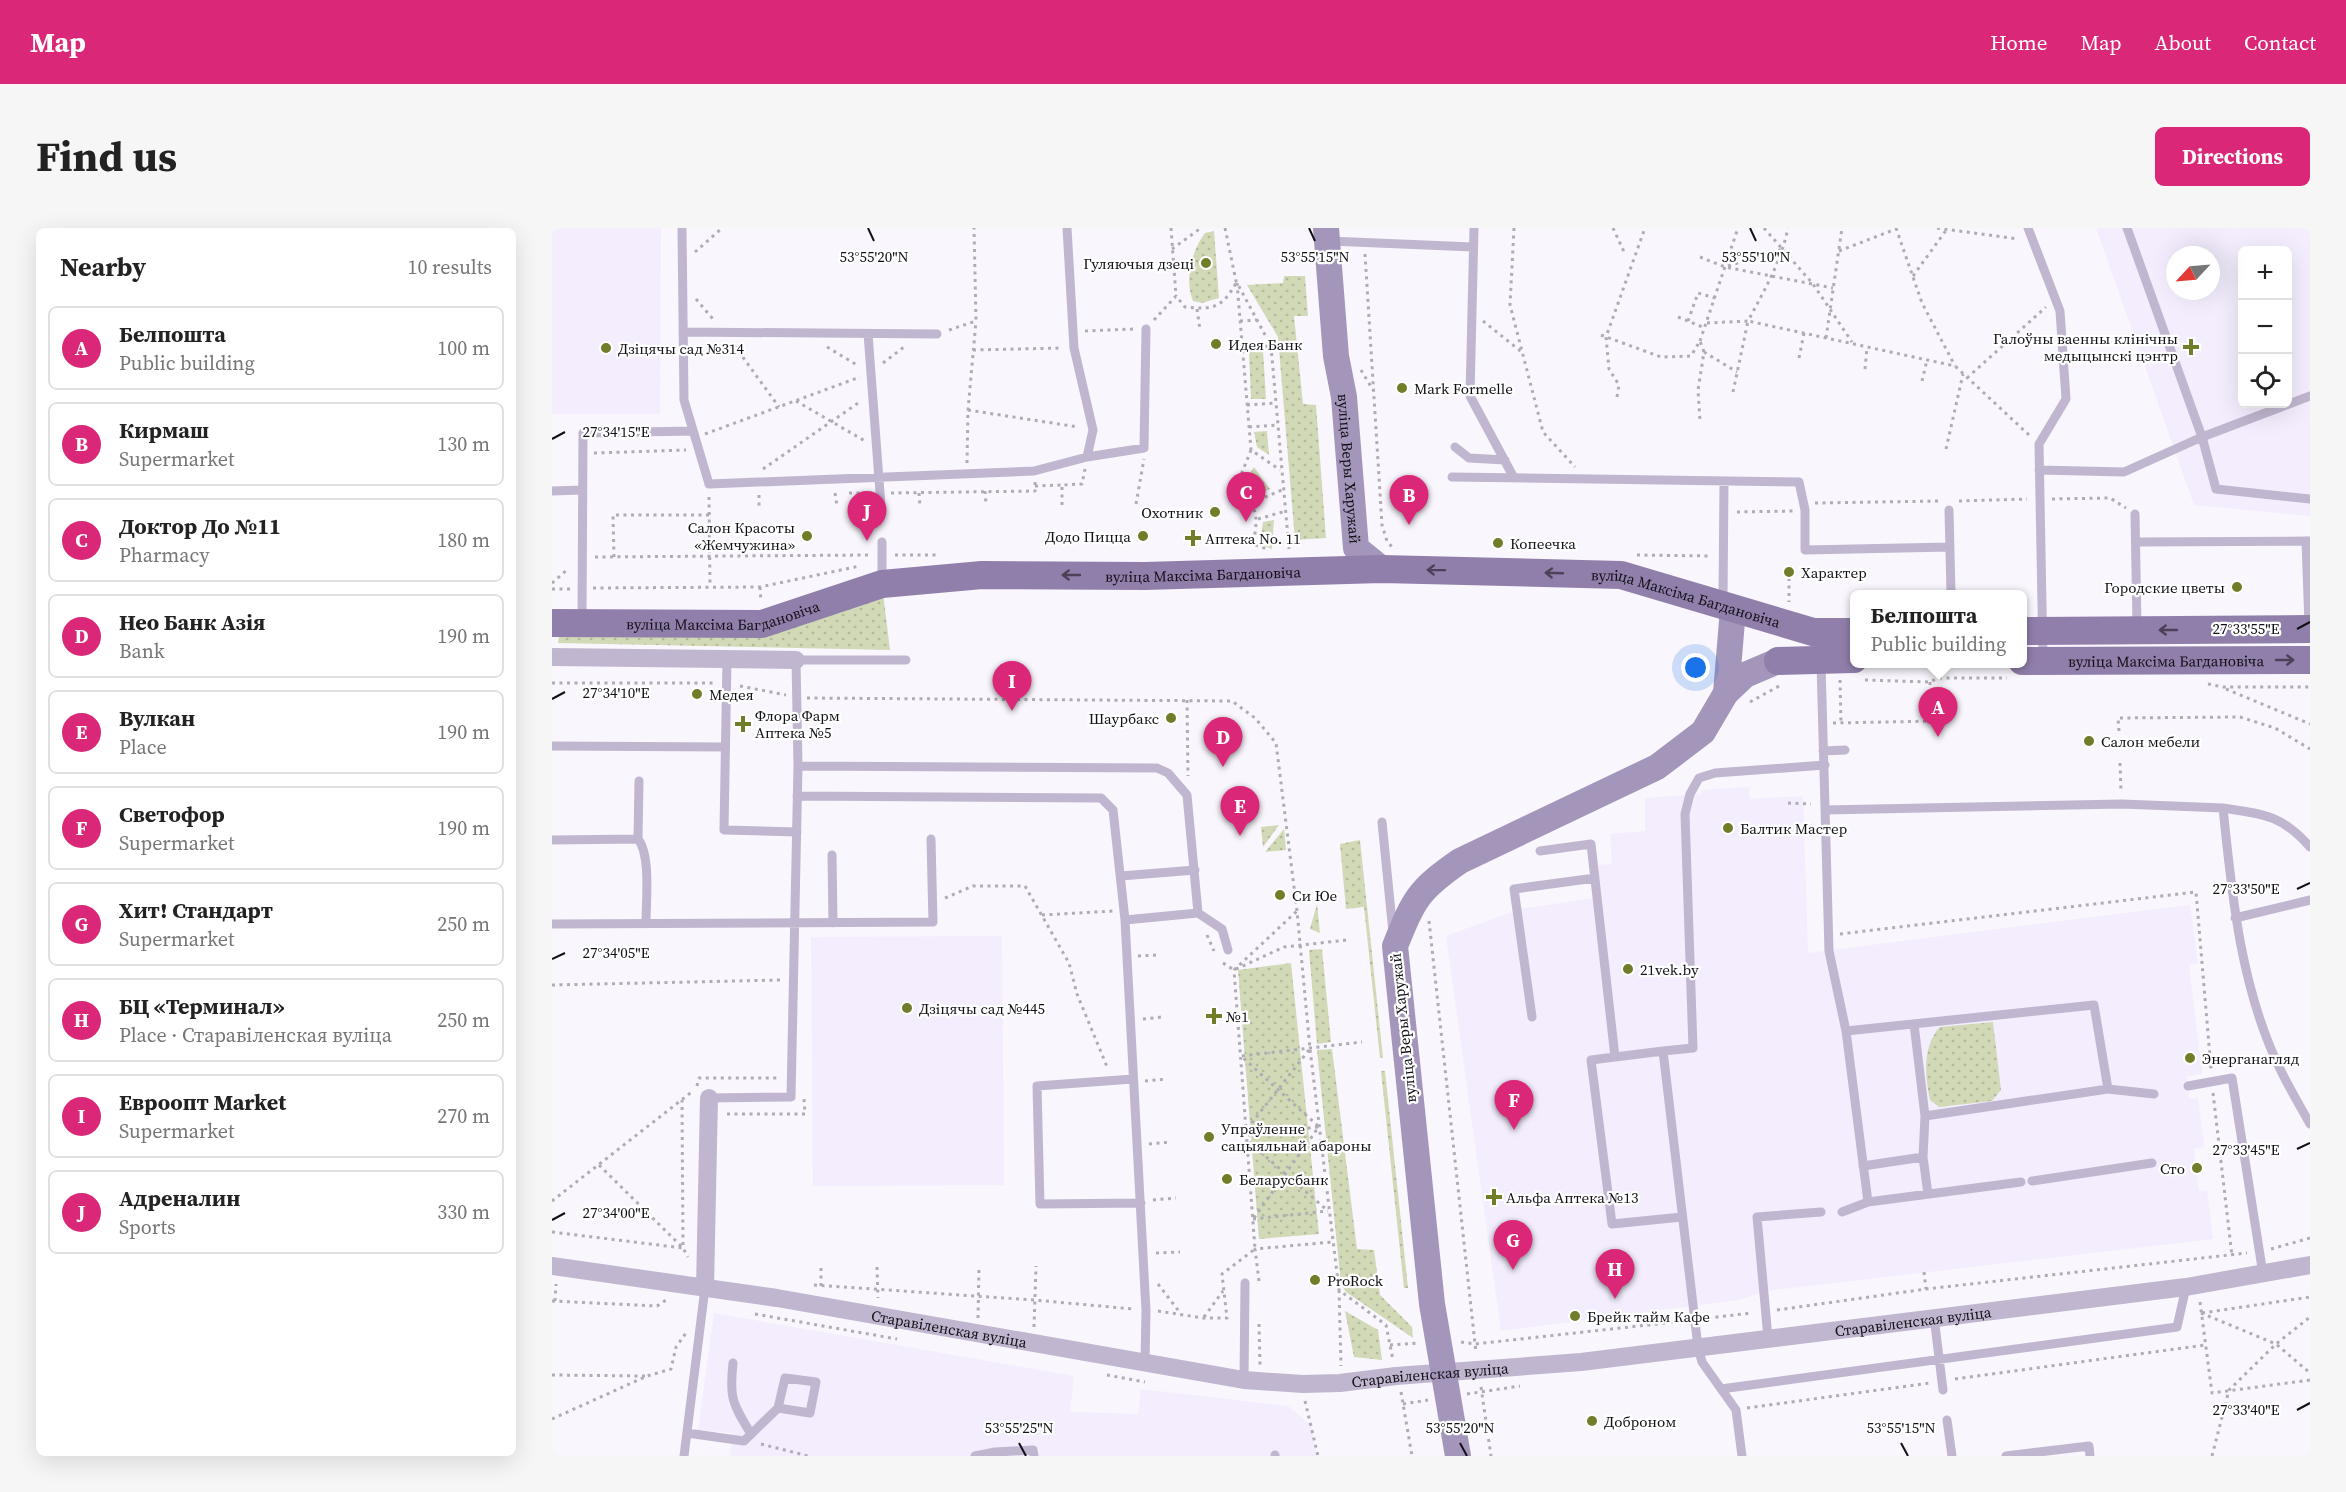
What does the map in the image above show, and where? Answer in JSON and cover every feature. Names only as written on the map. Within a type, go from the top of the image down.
[{"type":"main road","name":"вуліца Веры Харужай","points":[[1326,234],[1336,356],[1344,397],[1356,548],[1389,560]]},
{"type":"main road","name":"вуліца Веры Харужай","points":[[1329,570],[1342,550],[1344,535],[1334,400],[1336,356]]},
{"type":"main road","name":"вуліца Максіма Багдановіча","points":[[552,623],[762,624],[882,567],[981,575],[1145,576],[1329,570],[1389,560],[1621,575],[1813,632],[1850,632]]},
{"type":"main road","points":[[1728,607],[1733,700]]},
{"type":"main road","points":[[2241,629],[2232,636],[2229,646],[2235,656],[2246,660]]},
{"type":"main road","name":"вуліца Максіма Багдановіча","points":[[2033,631],[2310,629]]},
{"type":"main road","name":"вуліца Максіма Багдановіча","points":[[2033,662],[2310,660]]},
{"type":"main road","name":"вуліца Веры Харужай","points":[[1458,1456],[1431,1293],[1395,946],[1412,903],[1432,880],[1460,861],[1657,767],[1703,732],[1733,700],[1745,675],[1778,661]]},
{"type":"main road","points":[[1778,661],[1852,675]]},
{"type":"street","points":[[555,657],[796,660]]},
{"type":"street","points":[[705,1279],[709,1098]]},
{"type":"street","name":"Старавіленская вуліца","points":[[554,1275],[705,1279],[1034,1344],[1244,1380],[1303,1384],[1340,1383],[1443,1372],[1581,1362],[1934,1317],[2192,1292],[2310,1264]]},
{"type":"lane","points":[[682,228],[684,400],[709,484],[1034,471],[1087,457],[1144,448],[1146,328]]},
{"type":"lane","points":[[1067,228],[1074,348],[1093,430],[1087,457]]},
{"type":"lane","points":[[1474,228],[1470,396],[1514,478]]},
{"type":"lane","points":[[2028,228],[2060,311],[2066,399],[2039,444],[2042,499],[2033,662]]},
{"type":"lane","points":[[2127,228],[2202,436],[2216,489],[2310,499]]},
{"type":"lane","points":[[1326,234],[1364,241],[1473,247]]},
{"type":"lane","points":[[683,332],[937,334]]},
{"type":"lane","points":[[868,334],[881,506]]},
{"type":"lane","points":[[2039,470],[2124,472],[2202,436],[2310,396]]},
{"type":"lane","points":[[582,624],[582,589],[587,557],[582,490],[583,433],[694,435]]},
{"type":"lane","points":[[1455,447],[1469,458],[1505,460]]},
{"type":"lane","points":[[1452,477],[1584,477],[1799,482],[1804,507],[1805,550],[1950,548]]},
{"type":"lane","points":[[1724,481],[1728,607]]},
{"type":"lane","points":[[552,491],[582,490]]},
{"type":"lane","points":[[1949,510],[1951,590]]},
{"type":"lane","points":[[2135,514],[2137,630]]},
{"type":"lane","points":[[2136,542],[2308,541],[2310,629]]},
{"type":"lane","points":[[882,542],[882,567]]},
{"type":"lane","points":[[727,658],[724,830],[797,832]]},
{"type":"lane","points":[[709,1098],[791,1097],[798,766],[796,660],[906,660]]},
{"type":"lane","points":[[1822,669],[1829,951],[1846,1031],[1868,1202]]},
{"type":"lane","points":[[552,746],[725,747]]},
{"type":"lane","points":[[1823,751],[1845,750]]},
{"type":"lane","points":[[1682,1217],[1612,1224],[1591,1060],[1693,1048],[1685,814],[1690,794],[1699,778],[1714,772],[1825,765]]},
{"type":"lane","points":[[798,766],[1145,766],[1168,773],[1187,795],[1198,913]]},
{"type":"lane","points":[[639,781],[638,839],[645,853],[646,923]]},
{"type":"lane","points":[[797,796],[1101,798],[1113,810],[1124,915],[1141,1203],[1146,1311],[1145,1363]]},
{"type":"lane","points":[[1825,807],[2122,804],[2223,808],[2258,814],[2291,826],[2310,847]]},
{"type":"lane","points":[[2223,808],[2227,868],[2235,918],[2256,1006],[2280,1070],[2310,1124]]},
{"type":"lane","points":[[1382,822],[1395,946]]},
{"type":"lane","points":[[552,840],[638,839]]},
{"type":"lane","points":[[552,924],[933,922],[931,839]]},
{"type":"lane","points":[[1540,851],[1591,844],[1615,1057]]},
{"type":"lane","points":[[832,855],[833,923]]},
{"type":"lane","points":[[1121,876],[1195,870]]},
{"type":"lane","points":[[1532,1017],[1514,889],[1595,878]]},
{"type":"lane","points":[[2235,918],[2310,900]]},
{"type":"lane","points":[[1124,915],[1198,913],[1222,929],[1228,950]]},
{"type":"lane","points":[[1846,1031],[2094,1005],[2108,1089]]},
{"type":"lane","points":[[1914,1024],[1925,1116],[1923,1157],[1928,1194]]},
{"type":"lane","points":[[1663,1051],[1698,1347],[1702,1362],[1736,1410],[1742,1456]]},
{"type":"lane","points":[[2188,1086],[2232,1078],[2263,1274]]},
{"type":"lane","points":[[1133,1079],[1037,1086],[1040,1204],[1141,1203]]},
{"type":"lane","points":[[1925,1116],[2108,1089],[2154,1094]]},
{"type":"lane","points":[[1863,1166],[1923,1157]]},
{"type":"lane","points":[[2032,1180],[2152,1163]]},
{"type":"lane","points":[[1842,1212],[1868,1202],[2021,1182]]},
{"type":"lane","points":[[1768,1338],[1757,1217],[1821,1212]]},
{"type":"lane","points":[[684,1456],[705,1279]]},
{"type":"lane","points":[[1244,1380],[1245,1283]]},
{"type":"lane","points":[[1721,1389],[2177,1327],[2192,1292]]},
{"type":"lane","points":[[1934,1317],[1942,1385]]},
{"type":"lane","points":[[733,1363],[730,1391],[748,1438]]},
{"type":"lane","points":[[687,1433],[748,1438],[778,1408],[785,1378],[816,1382],[810,1413],[778,1408]]},
{"type":"lane","points":[[1947,1419],[1952,1456]]},
{"type":"lane","points":[[2006,1456],[2089,1446],[2090,1456]]},
{"type":"lane","points":[[975,1456],[995,1452],[1033,1450],[1034,1456]]},
{"type":"path","points":[[682,263],[722,228]]},
{"type":"path","points":[[965,492],[968,410],[976,321],[974,228]]},
{"type":"path","points":[[1171,228],[1176,296],[1185,307],[1209,309],[1227,300],[1236,281]]},
{"type":"path","points":[[1172,249],[1201,228]]},
{"type":"path","points":[[1225,228],[1239,305],[1251,450],[1237,484],[1251,503],[1258,519],[1253,544],[1271,550]]},
{"type":"path","points":[[1514,228],[1510,305],[1544,432],[1584,477]]},
{"type":"path","points":[[1613,228],[1625,254]]},
{"type":"path","points":[[1617,397],[1619,386],[1609,369],[1606,337],[1645,228]]},
{"type":"path","points":[[1601,335],[1661,357],[1691,356],[1707,323],[1738,228]]},
{"type":"path","points":[[1764,228],[1813,284],[1853,344]]},
{"type":"path","points":[[1733,392],[1748,321],[1784,249],[1788,228]]},
{"type":"path","points":[[1826,338],[1842,228]]},
{"type":"path","points":[[1839,251],[1896,228],[1922,303],[1955,366],[2039,444]]},
{"type":"path","points":[[1937,228],[2033,242]]},
{"type":"path","points":[[1913,276],[1947,229]]},
{"type":"path","points":[[1364,241],[1382,525],[1389,560]]},
{"type":"path","points":[[1725,267],[1784,249]]},
{"type":"path","points":[[1700,256],[1725,267],[1833,288]]},
{"type":"path","points":[[1236,281],[1271,346],[1289,557]]},
{"type":"path","points":[[1688,321],[1698,293],[1715,298]]},
{"type":"path","points":[[1073,331],[1146,328],[1176,296]]},
{"type":"path","points":[[1967,378],[2055,299]]},
{"type":"path","points":[[1239,305],[1248,304]]},
{"type":"path","points":[[1197,309],[1200,330]]},
{"type":"path","points":[[1473,313],[1524,354]]},
{"type":"path","points":[[1678,317],[1705,328]]},
{"type":"path","points":[[1240,321],[1257,320]]},
{"type":"path","points":[[937,334],[976,321]]},
{"type":"path","points":[[1707,323],[1748,321],[1955,366]]},
{"type":"path","points":[[805,333],[870,373]]},
{"type":"path","points":[[1799,358],[1804,333]]},
{"type":"path","points":[[694,435],[796,401],[870,373],[921,334]]},
{"type":"path","points":[[1700,341],[1704,352],[1698,390],[1700,422]]},
{"type":"path","points":[[1242,347],[1271,346]]},
{"type":"path","points":[[1865,369],[1867,347]]},
{"type":"path","points":[[973,350],[1074,348]]},
{"type":"path","points":[[1704,352],[1737,372]]},
{"type":"path","points":[[1923,381],[1927,360]]},
{"type":"path","points":[[1946,449],[1963,374]]},
{"type":"path","points":[[743,483],[872,393]]},
{"type":"path","points":[[796,401],[830,423],[877,448]]},
{"type":"path","points":[[1247,405],[1275,403]]},
{"type":"path","points":[[968,410],[1093,430]]},
{"type":"path","points":[[1249,427],[1277,425]]},
{"type":"path","points":[[1136,504],[1144,448]]},
{"type":"path","points":[[592,453],[687,450],[700,454]]},
{"type":"path","points":[[1251,450],[1281,471]]},
{"type":"path","points":[[1035,486],[1082,484],[1087,457]]},
{"type":"path","points":[[709,484],[710,587]]},
{"type":"path","points":[[1062,485],[1062,505]]},
{"type":"path","points":[[1251,503],[1283,489]]},
{"type":"path","points":[[985,491],[986,505]]},
{"type":"path","points":[[919,492],[920,506]]},
{"type":"path","points":[[835,493],[837,506]]},
{"type":"path","points":[[759,495],[759,507]]},
{"type":"path","points":[[1724,513],[1804,507],[2110,498],[2135,514]]},
{"type":"path","points":[[1258,519],[1286,511]]},
{"type":"path","points":[[614,557],[612,515],[709,515]]},
{"type":"path","points":[[587,557],[591,588],[760,587],[882,567]]},
{"type":"path","points":[[552,583],[587,557],[710,558],[882,567]]},
{"type":"path","points":[[1789,578],[1789,589]]},
{"type":"path","points":[[552,589],[582,589]]},
{"type":"path","points":[[1733,700],[1822,669],[1852,675],[1930,682],[1938,678]]},
{"type":"path","points":[[1852,675],[1841,723],[1936,721]]},
{"type":"path","points":[[1930,682],[1930,697],[1935,706],[1936,733]]},
{"type":"path","points":[[552,683],[726,683],[798,698],[1232,701],[1255,718],[1275,743],[1297,911],[1310,1049],[1339,1290],[1341,1372]]},
{"type":"path","points":[[2223,687],[2310,724]]},
{"type":"path","points":[[2287,688],[2310,687]]},
{"type":"path","points":[[1178,783],[1188,776],[1186,700]]},
{"type":"path","points":[[2119,731],[2118,718],[2240,717],[2275,728],[2310,749]]},
{"type":"path","points":[[2120,764],[2122,804]]},
{"type":"path","points":[[1788,803],[1825,807]]},
{"type":"path","points":[[932,903],[974,886],[1025,886],[1070,963],[1077,993],[1112,1080]]},
{"type":"path","points":[[1829,936],[2196,891],[2212,1083],[2232,1256]]},
{"type":"path","points":[[1234,970],[1297,911]]},
{"type":"path","points":[[1428,913],[1475,1344],[1694,1320],[1926,1289],[2232,1256],[2260,1252],[2310,1238]]},
{"type":"path","points":[[1042,915],[1124,915]]},
{"type":"path","points":[[1204,930],[1217,959],[1234,970]]},
{"type":"path","points":[[1234,970],[1284,947],[1347,940]]},
{"type":"path","points":[[1135,946],[1136,957],[1157,955]]},
{"type":"path","points":[[1234,970],[1249,1142],[1255,1250]]},
{"type":"path","points":[[552,985],[784,980],[784,991]]},
{"type":"path","points":[[1141,1029],[1140,1019],[1162,1017]]},
{"type":"path","points":[[1241,1056],[1362,1042]]},
{"type":"path","points":[[1247,1129],[1310,1049]]},
{"type":"path","points":[[1241,1056],[1319,1127]]},
{"type":"path","points":[[1143,1071],[1145,1091]]},
{"type":"path","points":[[552,1201],[696,1089],[699,1078],[783,1078]]},
{"type":"path","points":[[1144,1081],[1167,1079]]},
{"type":"path","points":[[719,1114],[805,1113],[804,1090]]},
{"type":"path","points":[[682,1100],[683,1248]]},
{"type":"path","points":[[1248,1135],[1319,1127]]},
{"type":"path","points":[[1253,1219],[1319,1127]]},
{"type":"path","points":[[1148,1134],[1149,1155]]},
{"type":"path","points":[[1148,1144],[1171,1142]]},
{"type":"path","points":[[1249,1142],[1328,1211]]},
{"type":"path","points":[[599,1164],[683,1248],[693,1268],[705,1279]]},
{"type":"path","points":[[1153,1210],[1152,1200],[1176,1198]]},
{"type":"path","points":[[1253,1219],[1328,1211]]},
{"type":"path","points":[[552,1232],[683,1248]]},
{"type":"path","points":[[807,1285],[1034,1300],[1160,1311],[1203,1318],[1227,1317],[1222,1274],[1255,1250],[1332,1242]]},
{"type":"path","points":[[1155,1243],[1157,1264]]},
{"type":"path","points":[[1156,1253],[1180,1252]]},
{"type":"path","points":[[977,1333],[979,1266]]},
{"type":"path","points":[[1034,1344],[1036,1266]]},
{"type":"path","points":[[877,1267],[878,1315]]},
{"type":"path","points":[[1924,1272],[1926,1289]]},
{"type":"path","points":[[1157,1274],[1158,1293]]},
{"type":"path","points":[[554,1275],[554,1301],[657,1306],[667,1299]]},
{"type":"path","points":[[1158,1284],[1182,1315]]},
{"type":"path","points":[[1203,1318],[1224,1289]]},
{"type":"path","points":[[1339,1290],[1386,1325],[1394,1368]]},
{"type":"path","points":[[2192,1292],[2201,1313],[2212,1393],[2310,1380]]},
{"type":"path","points":[[2201,1313],[2310,1297]]},
{"type":"path","points":[[1159,1302],[1160,1311]]},
{"type":"path","points":[[2201,1313],[2276,1344],[2310,1373]]},
{"type":"path","points":[[2212,1456],[2229,1390],[2276,1344],[2310,1317]]},
{"type":"path","points":[[552,1419],[647,1376],[671,1369],[676,1347],[691,1325]]},
{"type":"path","points":[[1390,1345],[1421,1342]]},
{"type":"path","points":[[1736,1410],[1942,1385],[2205,1345]]},
{"type":"path","points":[[552,1375],[647,1376]]},
{"type":"path","points":[[1481,1391],[1491,1456]]},
{"type":"path","points":[[1412,1456],[1403,1404],[1432,1399]]},
{"type":"path","points":[[1305,1401],[1318,1456]]},
{"type":"path","points":[[748,1438],[808,1456]]},
{"type":"shaded area","name":"Дзіцячы сад №314","points":[[552,228],[661,228],[660,414],[552,414]]},
{"type":"shaded area","name":"Галоўны ваенны клінічны медыцынскі цэнтр","points":[[2096,228],[2310,228],[2310,516],[2194,505]]},
{"type":"shaded area","points":[[1749,787],[1750,799],[1803,796],[1808,953],[2190,905],[2198,963],[2189,965],[2202,1074],[2187,1076],[2189,1099],[2198,1098],[2204,1147],[2194,1149],[2199,1191],[2207,1190],[2213,1239],[1773,1290],[1737,1300],[1501,1331],[1446,936],[1520,909],[1600,897],[1598,865],[1612,864],[1610,834],[1645,831],[1645,798],[1701,794],[1702,790]]},
{"type":"shaded area","name":"Дзіцячы сад №445","points":[[1002,936],[1004,1185],[813,1186],[811,937]]},
{"type":"shaded area","points":[[714,1313],[1074,1376],[1070,1412],[1138,1414],[1141,1389],[1288,1406],[1311,1425],[1317,1456],[730,1456],[733,1433],[698,1430]]},
{"type":"green space","points":[[1214,231],[1219,298],[1202,303],[1193,301],[1189,275],[1193,256],[1205,233]]},
{"type":"green space","points":[[1284,276],[1305,276],[1308,316],[1294,316],[1303,404],[1316,405],[1326,538],[1295,540],[1278,337],[1247,285],[1283,283]]},
{"type":"green space","points":[[1263,350],[1266,399],[1251,399],[1249,351]]},
{"type":"green space","points":[[1267,431],[1269,455],[1257,447],[1254,432]]},
{"type":"green space","points":[[1254,467],[1270,489],[1256,495],[1245,482]]},
{"type":"green space","points":[[1274,520],[1272,549],[1260,544],[1263,522]]},
{"type":"green space","points":[[883,593],[890,650],[558,643],[559,636],[764,637]]},
{"type":"green space","points":[[1279,825],[1263,847],[1261,827]]},
{"type":"green space","points":[[1284,829],[1286,850],[1265,852]]},
{"type":"green space","points":[[1360,840],[1383,1058],[1380,1058],[1364,907],[1346,909],[1340,844]]},
{"type":"green space","points":[[1317,904],[1320,933],[1310,929]]},
{"type":"green space","points":[[1322,949],[1331,1042],[1317,1044],[1309,950]]},
{"type":"green space","points":[[1291,963],[1319,1234],[1259,1239],[1238,970]]},
{"type":"green space","points":[[1993,1022],[2001,1090],[1992,1101],[1939,1107],[1930,1100],[1926,1071],[1930,1043],[1934,1035],[1940,1027]]},
{"type":"green space","points":[[1332,1049],[1357,1249],[1374,1250],[1380,1295],[1412,1327],[1413,1338],[1346,1292],[1341,1284],[1317,1050]]},
{"type":"green space","points":[[1381,1071],[1385,1071],[1408,1288],[1404,1288]]},
{"type":"green space","points":[[1345,1311],[1378,1330],[1382,1360],[1354,1357]]},
{"type":"place","name":"Гуляючыя дзеці","points":[[1206,263]]},
{"type":"place","name":"Идея Банк","points":[[1216,344]]},
{"type":"place","name":"Галоўны ваенны клінічны медыцынскі цэнтр","points":[[2191,347]]},
{"type":"place","name":"Дзіцячы сад №314","points":[[606,348]]},
{"type":"place","name":"Mark Formelle","points":[[1402,388]]},
{"type":"place","name":"Охотник","points":[[1215,512]]},
{"type":"place","name":"Доктор До №11","points":[[1246,522]]},
{"type":"place","name":"Кирмаш","points":[[1409,525]]},
{"type":"place","name":"Салон Красоты «Жемчужина»","points":[[807,536]]},
{"type":"place","name":"Додо Пицца","points":[[1143,536]]},
{"type":"place","name":"Аптека No. 11","points":[[1193,538]]},
{"type":"place","name":"Адреналин","points":[[867,541]]},
{"type":"place","name":"Копеечка","points":[[1498,543]]},
{"type":"place","name":"Характер","points":[[1789,572]]},
{"type":"place","name":"Городские цветы","points":[[2237,587]]},
{"type":"place","name":"Медея","points":[[697,694]]},
{"type":"place","name":"Евроопт Market","points":[[1012,711]]},
{"type":"place","name":"Шаурбакс","points":[[1171,718]]},
{"type":"place","name":"Флора Фарм Аптека №5","points":[[743,724]]},
{"type":"place","name":"Белпошта","points":[[1938,737]]},
{"type":"place","name":"Салон мебели","points":[[2089,741]]},
{"type":"place","name":"Нео Банк Азія","points":[[1223,767]]},
{"type":"place","name":"Балтик Мастер","points":[[1728,828]]},
{"type":"place","name":"Вулкан","points":[[1240,836]]},
{"type":"place","name":"Cи Юе","points":[[1280,895]]},
{"type":"place","name":"21vek.by","points":[[1628,969]]},
{"type":"place","name":"Дзіцячы сад №445","points":[[907,1008]]},
{"type":"place","name":"№1","points":[[1214,1016]]},
{"type":"place","name":"Энерганагляд","points":[[2190,1058]]},
{"type":"place","name":"Светофор","points":[[1514,1130]]},
{"type":"place","name":"Упраўленне сацыяльнай абароны","points":[[1209,1137]]},
{"type":"place","name":"Сто","points":[[2197,1168]]},
{"type":"place","name":"Беларусбанк","points":[[1227,1179]]},
{"type":"place","name":"Альфа Аптека №13","points":[[1494,1197]]},
{"type":"place","name":"Хит! Стандарт","points":[[1513,1270]]},
{"type":"place","name":"ProRock","points":[[1315,1280]]},
{"type":"place","name":"БЦ «Терминал»","points":[[1615,1299]]},
{"type":"place","name":"Брейк тайм Кафе","points":[[1575,1316]]},
{"type":"place","name":"Доброном","points":[[1592,1421]]}]
